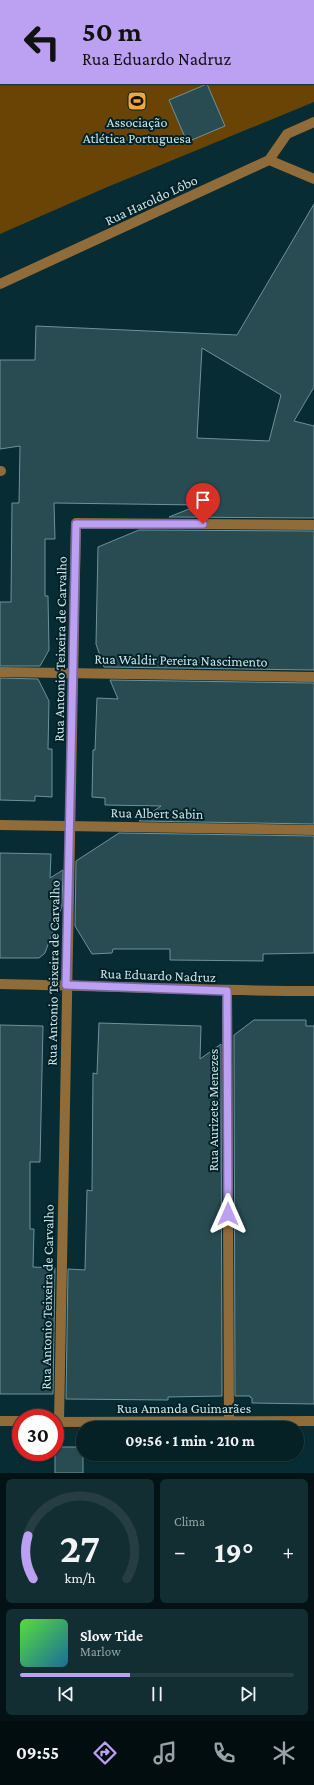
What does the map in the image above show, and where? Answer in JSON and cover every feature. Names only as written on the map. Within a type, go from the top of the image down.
[{"type":"street","points":[[314,122],[287,134],[268,160],[314,179]]},
{"type":"street","name":"Rua Haroldo Lôbo","points":[[0,284],[268,160]]},
{"type":"street","name":"Rua Antonio Teixeira de Carvalho","points":[[57,1409],[76,524],[314,526]]},
{"type":"street","name":"Rua Waldir Pereira Nascimento","points":[[0,672],[314,676]]},
{"type":"street","name":"Rua Albert Sabin","points":[[0,824],[314,830]]},
{"type":"street","name":"Rua Eduardo Nadruz","points":[[0,984],[227,991],[314,991]]},
{"type":"street","name":"Rua Aurizete Menezes","points":[[227,991],[229,1421]]},
{"type":"street","points":[[0,1421],[12,1421]]},
{"type":"street","name":"Rua Amanda Guimarães","points":[[304,1421],[314,1421]]},
{"type":"street","name":"Rua Amanda Guimarães","points":[[64,1422],[76,1422]]},
{"type":"shaded area","name":"Associação Atlética Portuguesa","points":[[0,84],[314,84],[314,102],[105,188],[0,234]]},
{"type":"building","points":[[207,84],[225,126],[187,142],[169,100]]},
{"type":"building","points":[[314,204],[314,387],[294,421],[314,426],[314,518],[169,517],[199,505],[54,503],[55,539],[45,539],[45,596],[48,596],[49,650],[40,666],[0,666],[0,602],[11,602],[12,503],[19,503],[20,446],[0,449],[0,360],[35,360],[36,326],[237,335]],"holes":[[[202,348],[281,395],[269,441],[197,438]]]},
{"type":"building","points":[[139,530],[314,531],[314,670],[104,667],[96,644],[98,547]]},
{"type":"building","points":[[0,678],[38,679],[49,701],[48,749],[52,749],[52,797],[35,796],[35,801],[0,800]]},
{"type":"building","points":[[110,680],[314,683],[314,824],[139,821],[161,806],[105,805],[105,798],[92,797],[93,750],[95,750],[97,698],[118,699]]},
{"type":"building","points":[[119,833],[314,836],[314,953],[263,954],[263,961],[170,960],[170,949],[113,949],[112,953],[92,954],[75,926],[76,861]]},
{"type":"building","points":[[0,853],[51,854],[50,878],[63,870],[62,906],[45,953],[39,958],[0,958]]},
{"type":"building","points":[[254,1020],[306,1020],[306,1026],[314,1026],[314,1404],[252,1403],[252,1398],[250,1396],[235,1396],[234,1035]]},
{"type":"building","points":[[99,1023],[201,1026],[200,1059],[221,1044],[222,1396],[168,1397],[168,1400],[66,1399],[68,1269],[85,1270],[87,1190],[92,1191],[93,1073],[97,1074]]},
{"type":"building","points":[[0,1025],[43,1026],[40,1162],[30,1162],[30,1229],[34,1229],[33,1267],[55,1268],[53,1394],[0,1394]]},
{"type":"building","points":[[64,1447],[76,1447],[76,1461],[83,1461],[83,1473],[55,1473],[55,1461],[64,1461]]},
{"type":"place","name":"Associação Atlética Portuguesa","points":[[137,101]]},
{"type":"route","points":[[203,524],[76,524],[66,985],[227,991],[228,1214]]}]
